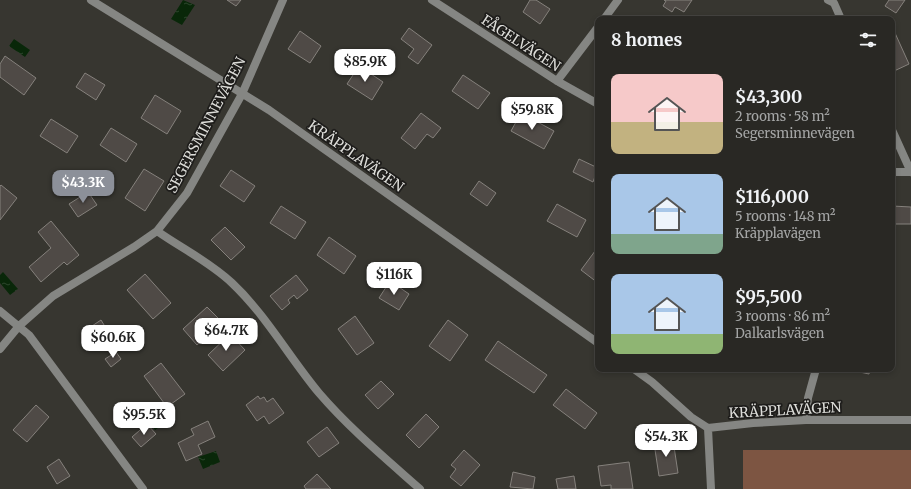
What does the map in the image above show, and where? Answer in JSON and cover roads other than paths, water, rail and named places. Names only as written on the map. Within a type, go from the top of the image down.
[{"type":"street","name":"KRÄPPLAVÄGEN","points":[[91,0],[269,110],[595,341]]},
{"type":"street","name":"SEGERSMINNEVÄGEN","points":[[0,349],[19,326],[53,296],[134,247],[157,231],[187,193],[242,94],[283,0]]},
{"type":"street","name":"FÅGELVÄGEN","points":[[432,0],[557,82],[595,102]]},
{"type":"street","points":[[606,16],[618,0]]},
{"type":"street","points":[[833,1],[840,16]]},
{"type":"street","points":[[557,82],[595,31]]},
{"type":"street","points":[[895,137],[911,172],[895,172]]},
{"type":"street","points":[[157,231],[217,270],[233,283],[270,325],[319,392],[363,439],[420,489]]},
{"type":"street","points":[[0,311],[29,335],[143,489]]},
{"type":"street","points":[[638,372],[652,382],[691,417],[708,428],[710,489]]},
{"type":"street","points":[[806,420],[808,398],[815,372]]},
{"type":"street","name":"KRÄPPLAVÄGEN","points":[[708,428],[753,423],[806,420],[911,420]]},
{"type":"water","points":[[183,0],[195,5],[182,25],[171,19]]},
{"type":"water","points":[[14,39],[30,50],[25,57],[9,46]]},
{"type":"water","points":[[3,272],[18,289],[10,295],[0,283],[0,275]]},
{"type":"water","points":[[153,408],[164,424],[155,430],[144,414]]},
{"type":"water","points":[[216,451],[220,462],[203,469],[198,457]]}]
